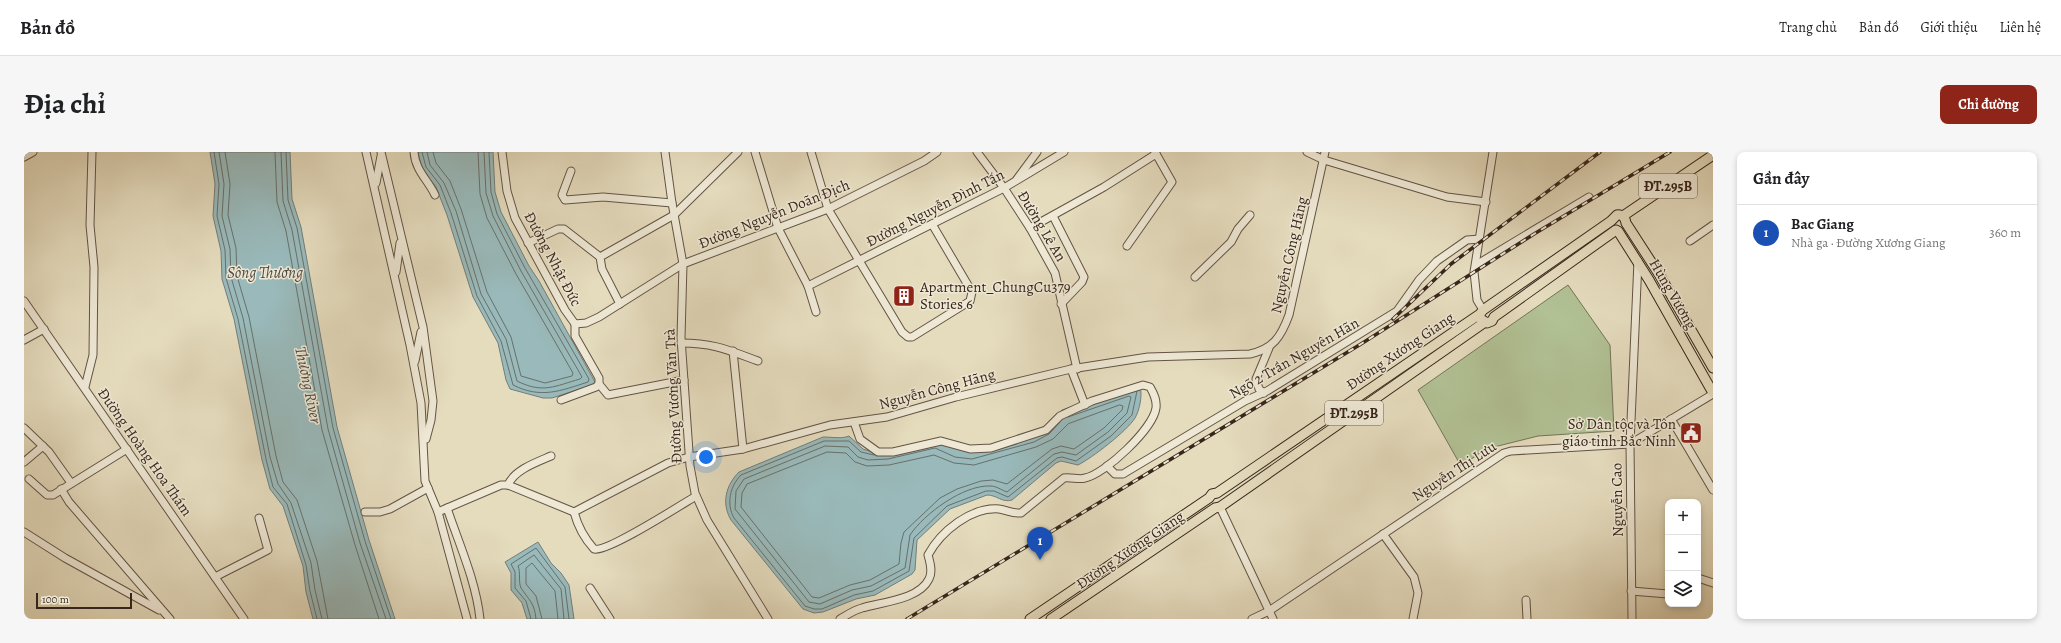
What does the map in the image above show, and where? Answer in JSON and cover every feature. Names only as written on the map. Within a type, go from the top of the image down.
[{"type":"main road","name":"ĐT.295B","points":[[1484,314],[1490,322],[1494,317],[1617,230],[1624,227],[1625,220],[1713,156]]},
{"type":"main road","name":"ĐT.295B","points":[[1611,221],[1616,215],[1625,220]]},
{"type":"main road","name":"Hùng Vương","points":[[1625,220],[1659,274],[1713,368]]},
{"type":"main road","points":[[1611,221],[1612,226],[1617,230]]},
{"type":"main road","name":"Đường Xương Giang","points":[[1055,617],[1219,507],[1611,221]]},
{"type":"main road","name":"Hùng Vương","points":[[1617,230],[1638,260],[1713,394]]},
{"type":"main road","points":[[1649,280],[1659,274]]},
{"type":"main road","name":"Đường Xương Giang","points":[[1217,493],[1484,314]]},
{"type":"main road","name":"ĐT.295B","points":[[1208,498],[1212,494],[1217,493]]},
{"type":"main road","points":[[1208,498],[1209,505],[1219,507],[1223,497],[1217,493]]},
{"type":"main road","name":"Đường Xương Giang","points":[[1030,619],[1208,498]]},
{"type":"main road","name":"ĐT.295B","points":[[1050,605],[1047,615],[1055,617]]},
{"type":"street","points":[[24,157],[33,152]]},
{"type":"street","points":[[85,387],[93,355],[94,267],[90,225],[92,152]]},
{"type":"street","points":[[366,152],[395,276],[421,403],[424,446],[423,466],[425,481],[438,512],[467,619]]},
{"type":"street","points":[[414,152],[418,170],[429,184],[435,195]]},
{"type":"street","name":"Đường Nhật Đức","points":[[502,152],[509,201],[528,243],[575,324],[586,323],[620,304],[683,264]]},
{"type":"street","name":"Đường Vương Văn Trà","points":[[665,152],[683,264],[681,343],[689,458],[696,496],[707,520],[768,619]]},
{"type":"street","points":[[600,257],[674,215],[738,152]]},
{"type":"street","points":[[755,152],[778,228],[808,286],[816,312]]},
{"type":"street","points":[[811,152],[828,209],[902,332],[908,337],[912,337],[970,301],[972,296],[972,292],[932,224]]},
{"type":"street","name":"Đường Nguyễn Doãn Địch","points":[[683,264],[828,209],[924,161],[937,152]]},
{"type":"street","name":"Đường Lê An","points":[[978,152],[1030,228],[1055,273],[1074,369],[1085,405]]},
{"type":"street","points":[[1015,182],[1037,152]]},
{"type":"street","name":"Đường Nguyễn Đình Tấn","points":[[808,286],[1004,188],[1064,152]]},
{"type":"street","points":[[1307,152],[1324,160],[1447,197],[1486,202]]},
{"type":"street","name":"Nguyễn Công Hãng","points":[[574,512],[668,463],[743,449],[830,425],[887,417],[963,396],[1074,369],[1121,360],[1148,357],[1250,354],[1264,351],[1284,329],[1289,315],[1325,152]]},
{"type":"street","points":[[1484,314],[1476,300],[1474,272],[1493,152]]},
{"type":"street","points":[[375,188],[381,153]]},
{"type":"street","points":[[381,153],[423,326],[433,401],[431,420],[424,446]]},
{"type":"street","points":[[1030,228],[1104,187],[1155,153],[1172,182],[1127,246]]},
{"type":"street","points":[[571,171],[562,195],[565,200],[603,197],[672,203]]},
{"type":"street","points":[[1476,265],[1589,197]]},
{"type":"street","points":[[1194,277],[1231,242],[1238,229],[1250,215]]},
{"type":"street","points":[[1053,216],[1084,277],[1082,282],[1061,304]]},
{"type":"street","points":[[1690,241],[1713,225]]},
{"type":"street","points":[[528,243],[558,229],[564,229],[600,257],[602,269],[620,304]]},
{"type":"street","points":[[395,276],[401,237]]},
{"type":"street","name":"Ngõ 2 Trần Nguyên Hãn","points":[[1107,466],[1114,474],[1123,474],[1246,401],[1264,393],[1397,312],[1420,280],[1437,261],[1466,240],[1480,239]]},
{"type":"street","name":"Nguyễn Cao","points":[[1632,619],[1630,444],[1638,260]]},
{"type":"street","name":"Đường Hoàng Hoa Thám","points":[[24,301],[85,387],[244,619]]},
{"type":"street","points":[[575,324],[575,336],[599,378],[599,384],[608,395],[684,380]]},
{"type":"street","points":[[414,365],[423,326]]},
{"type":"street","points":[[24,340],[44,329]]},
{"type":"street","points":[[681,343],[704,343],[733,351],[758,361]]},
{"type":"street","points":[[1264,393],[1259,389],[1256,379],[1270,346]]},
{"type":"street","points":[[733,351],[743,449]]},
{"type":"street","points":[[561,400],[596,387],[599,384]]},
{"type":"street","points":[[840,619],[861,608],[896,601],[919,589],[929,579],[931,568],[928,555],[935,542],[962,519],[987,510],[999,509],[1014,514],[1021,514],[1064,478],[1073,477],[1083,479],[1093,475],[1107,466],[1142,434],[1151,420],[1156,408],[1155,396],[1150,387],[1143,385],[1092,401],[1060,416],[1046,430],[991,448],[970,450],[940,440],[893,452],[878,452],[860,439],[854,422]]},
{"type":"street","name":"Nguyễn Thị Lưu","points":[[1252,619],[1269,611],[1504,453],[1511,451],[1630,444],[1713,394]]},
{"type":"street","points":[[1671,419],[1713,490]]},
{"type":"street","points":[[24,428],[49,452],[71,483]]},
{"type":"street","points":[[24,462],[43,446]]},
{"type":"street","points":[[29,478],[47,495],[53,495],[127,449]]},
{"type":"street","points":[[508,485],[515,475],[537,462],[551,456]]},
{"type":"street","points":[[438,512],[493,487],[508,485],[574,512],[577,524],[585,539],[594,549],[600,550],[631,534],[696,496]]},
{"type":"street","points":[[365,512],[380,512],[390,509],[428,488]]},
{"type":"street","points":[[61,489],[69,502],[170,619]]},
{"type":"street","points":[[1219,507],[1273,619]]},
{"type":"street","points":[[447,508],[468,568],[478,603],[480,619]]},
{"type":"street","points":[[215,577],[268,550],[259,518]]},
{"type":"street","points":[[24,532],[65,558],[164,613]]},
{"type":"street","points":[[1383,534],[1414,577],[1418,593],[1413,619]]},
{"type":"street","points":[[1701,579],[1713,584]]},
{"type":"street","points":[[590,588],[610,619]]},
{"type":"street","points":[[1631,591],[1665,594]]},
{"type":"street","points":[[1526,600],[1527,619]]},
{"type":"green space","points":[[1568,285],[1610,345],[1614,431],[1538,436],[1486,449],[1461,466],[1418,390]]},
{"type":"water","name":"Sông Thương","points":[[210,152],[290,152],[292,199],[301,227],[337,427],[369,540],[395,619],[313,619],[306,592],[303,566],[283,506],[270,489],[262,460],[234,319],[222,279],[221,251],[213,216],[215,184]]},
{"type":"water","points":[[418,152],[493,152],[495,192],[501,212],[529,266],[539,281],[595,382],[592,385],[552,398],[543,398],[510,389],[506,380],[498,343],[473,297],[447,215],[436,187],[422,169]]},
{"type":"water","points":[[1133,385],[1140,388],[1141,391],[1138,412],[1135,418],[1117,437],[1084,462],[1078,465],[1061,461],[1056,463],[1012,500],[1002,500],[994,496],[987,495],[950,509],[917,540],[915,570],[912,574],[875,595],[856,599],[823,612],[814,613],[803,609],[731,520],[728,514],[726,507],[726,494],[728,488],[739,472],[823,437],[840,438],[849,436],[863,449],[869,451],[886,450],[931,440],[971,450],[1031,433],[1044,427],[1062,410]]},
{"type":"water","points":[[538,542],[551,563],[561,573],[569,585],[574,619],[527,619],[522,603],[511,590],[511,573],[505,562]]},
{"type":"railway","points":[[1393,319],[1451,264],[1600,152]]},
{"type":"railway","points":[[907,619],[1361,344],[1534,234],[1670,152]]},
{"type":"place","name":"Apartment_ChungCu379 Stories 6","points":[[904,296]]},
{"type":"place","name":"Sở Dân tộc và Tôn giáo tỉnh Bắc Ninh","points":[[1691,433]]},
{"type":"place","name":"Bac Giang","points":[[1040,560]]},
{"type":"water label","name":"Thương River","points":[[308,385]]}]
